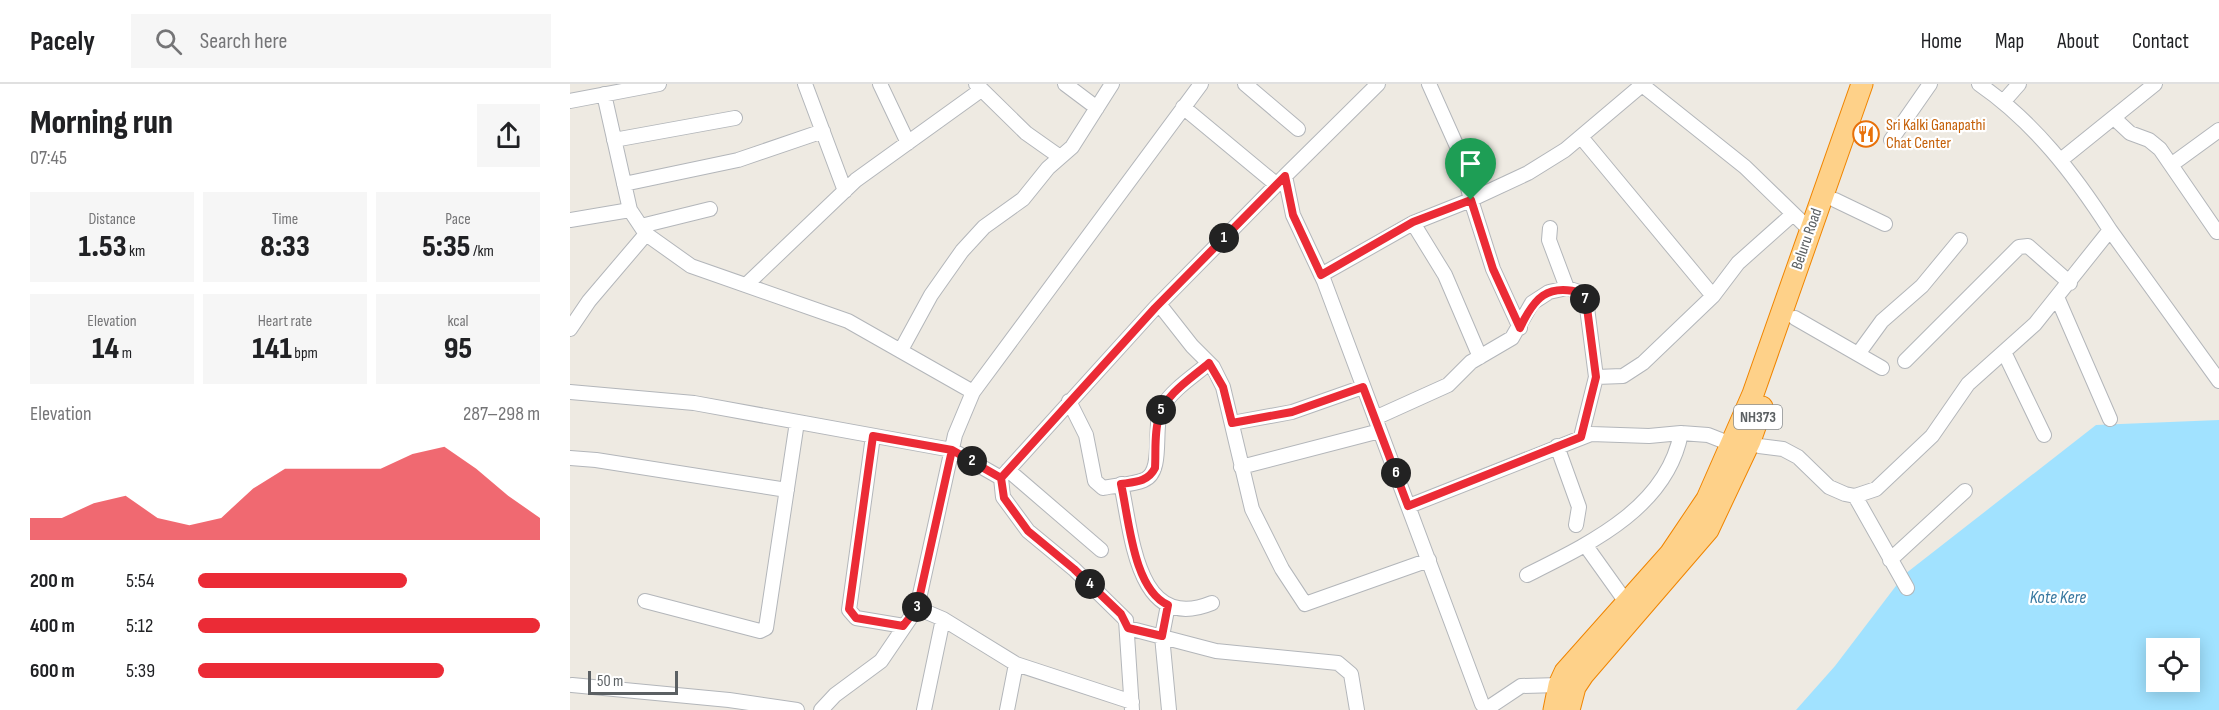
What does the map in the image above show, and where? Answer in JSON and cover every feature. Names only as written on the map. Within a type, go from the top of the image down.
[{"type":"highway","name":"Beluru Road","points":[[1740,443],[1753,394],[1862,84]]},
{"type":"highway","name":"NH373","points":[[1569,710],[1575,687],[1583,675],[1708,530],[1740,443],[1795,318],[1875,84]]},
{"type":"highway","name":"NH373","points":[[1554,710],[1559,685],[1565,672],[1670,554],[1694,521],[1740,443]]},
{"type":"street","points":[[570,101],[596,92],[659,84]]},
{"type":"street","points":[[805,84],[845,191]]},
{"type":"street","points":[[880,84],[908,142]]},
{"type":"street","points":[[1065,84],[1097,108]]},
{"type":"street","points":[[902,350],[931,295],[962,251],[984,227],[1023,199],[1060,157],[1072,147],[1112,84]]},
{"type":"street","points":[[821,710],[836,695],[877,666],[917,608],[955,435],[973,392],[1201,84]]},
{"type":"street","points":[[1245,84],[1298,129]]},
{"type":"street","points":[[917,608],[943,619],[1016,663],[1132,706],[1128,628],[1121,614],[1074,569],[1028,531],[1004,498],[1005,474],[1159,304],[1378,84]]},
{"type":"street","points":[[1429,84],[1459,151],[1471,200],[1493,269],[1520,328]]},
{"type":"street","points":[[1321,275],[1413,222],[1471,200],[1528,173],[1581,137],[1641,84],[1745,167],[1810,230]]},
{"type":"street","points":[[1891,140],[1930,84]]},
{"type":"street","points":[[1979,84],[2004,101],[2061,159],[2219,381]]},
{"type":"street","points":[[2004,101],[2019,84]]},
{"type":"street","points":[[2061,159],[2155,84]]},
{"type":"street","points":[[746,285],[845,191],[978,87],[1026,133],[1060,157]]},
{"type":"street","points":[[596,92],[614,140],[630,210],[643,230],[691,266],[848,321],[973,392]]},
{"type":"street","points":[[1183,107],[1281,180],[1293,215],[1321,275],[1482,704],[1486,710],[1521,686],[1559,685]]},
{"type":"street","points":[[614,140],[735,118]]},
{"type":"street","points":[[2114,118],[2130,133],[2149,140],[2160,149],[2218,233]]},
{"type":"street","points":[[2171,165],[2219,130]]},
{"type":"street","points":[[624,184],[738,160],[823,131]]},
{"type":"street","points":[[1581,137],[1713,296]]},
{"type":"street","points":[[1835,201],[1885,224]]},
{"type":"street","points":[[570,329],[643,230],[710,209]]},
{"type":"street","points":[[570,220],[630,210]]},
{"type":"street","points":[[1596,377],[1623,376],[1643,363],[1713,296],[1738,263],[1793,214]]},
{"type":"street","points":[[1413,222],[1445,275],[1480,357]]},
{"type":"street","points":[[1550,228],[1549,240],[1567,288]]},
{"type":"street","points":[[1408,506],[1591,434],[1708,435],[1740,443],[1783,449],[1798,457],[1829,487],[1855,496],[1876,489],[1932,436],[1968,384],[2035,324],[2110,230]]},
{"type":"street","points":[[1858,354],[1882,321],[1922,286],[1960,240]]},
{"type":"street","points":[[1905,361],[2019,247],[2028,246],[2070,283]]},
{"type":"street","points":[[1241,467],[1377,425],[1448,385],[1480,357],[1512,338],[1520,328],[1532,303],[1549,292],[1567,288],[1582,293],[1586,300],[1596,377],[1581,437]]},
{"type":"street","points":[[2057,297],[2110,419]]},
{"type":"street","points":[[1159,304],[1209,363],[1223,387],[1252,509],[1282,569],[1305,604],[1429,560]]},
{"type":"street","points":[[1795,318],[1882,368]]},
{"type":"street","points":[[2004,352],[2044,435]]},
{"type":"street","points":[[1069,402],[1086,435],[1095,482],[1103,488],[1145,480],[1152,475],[1155,468],[1158,418],[1162,407],[1171,396],[1209,363]]},
{"type":"street","points":[[1232,423],[1292,412],[1363,387]]},
{"type":"street","points":[[570,392],[694,402],[952,450],[1005,474],[1101,550]]},
{"type":"street","points":[[645,601],[764,630],[797,422]]},
{"type":"street","points":[[1527,575],[1586,546],[1639,506],[1671,465],[1677,452],[1681,433]]},
{"type":"street","points":[[873,436],[849,609],[856,618],[903,626]]},
{"type":"street","points":[[1557,446],[1579,507],[1576,525]]},
{"type":"street","points":[[570,458],[597,459],[787,490]]},
{"type":"street","points":[[1121,484],[1141,577],[1150,590],[1175,608],[1199,608],[1212,603]]},
{"type":"street","points":[[1890,560],[1965,491]]},
{"type":"street","points":[[1855,496],[1908,588]]},
{"type":"street","points":[[1586,546],[1626,602]]},
{"type":"street","points":[[1168,605],[1162,636],[1169,710]]},
{"type":"street","points":[[924,710],[943,619]]},
{"type":"street","points":[[1128,628],[1216,651],[1338,663],[1351,674],[1357,710]]},
{"type":"street","points":[[1007,710],[1016,663]]},
{"type":"street","points":[[572,685],[729,700],[797,710]]},
{"type":"water","name":"Kote Kere","points":[[2219,420],[2219,710],[1796,710],[1835,666],[1905,574],[2096,425]]},
{"type":"place","name":"Sri Kalki Ganapathi Chat Center","points":[[1866,134]]},
{"type":"route","points":[[1471,200],[1413,222],[1321,275],[1293,215],[1285,176],[1155,308],[1001,478],[952,450],[873,436],[849,609],[851,614],[856,618],[903,626],[917,608],[952,450],[1001,478],[1004,498],[1028,531],[1074,569],[1121,614],[1128,628],[1162,636],[1168,605],[1150,590],[1141,577],[1121,484],[1145,480],[1152,475],[1155,468],[1158,418],[1162,407],[1171,396],[1209,363],[1223,387],[1232,423],[1292,412],[1363,387],[1408,506],[1581,437],[1596,377],[1586,300],[1582,293],[1567,288],[1549,292],[1532,303],[1520,328],[1493,269],[1471,200]]}]
